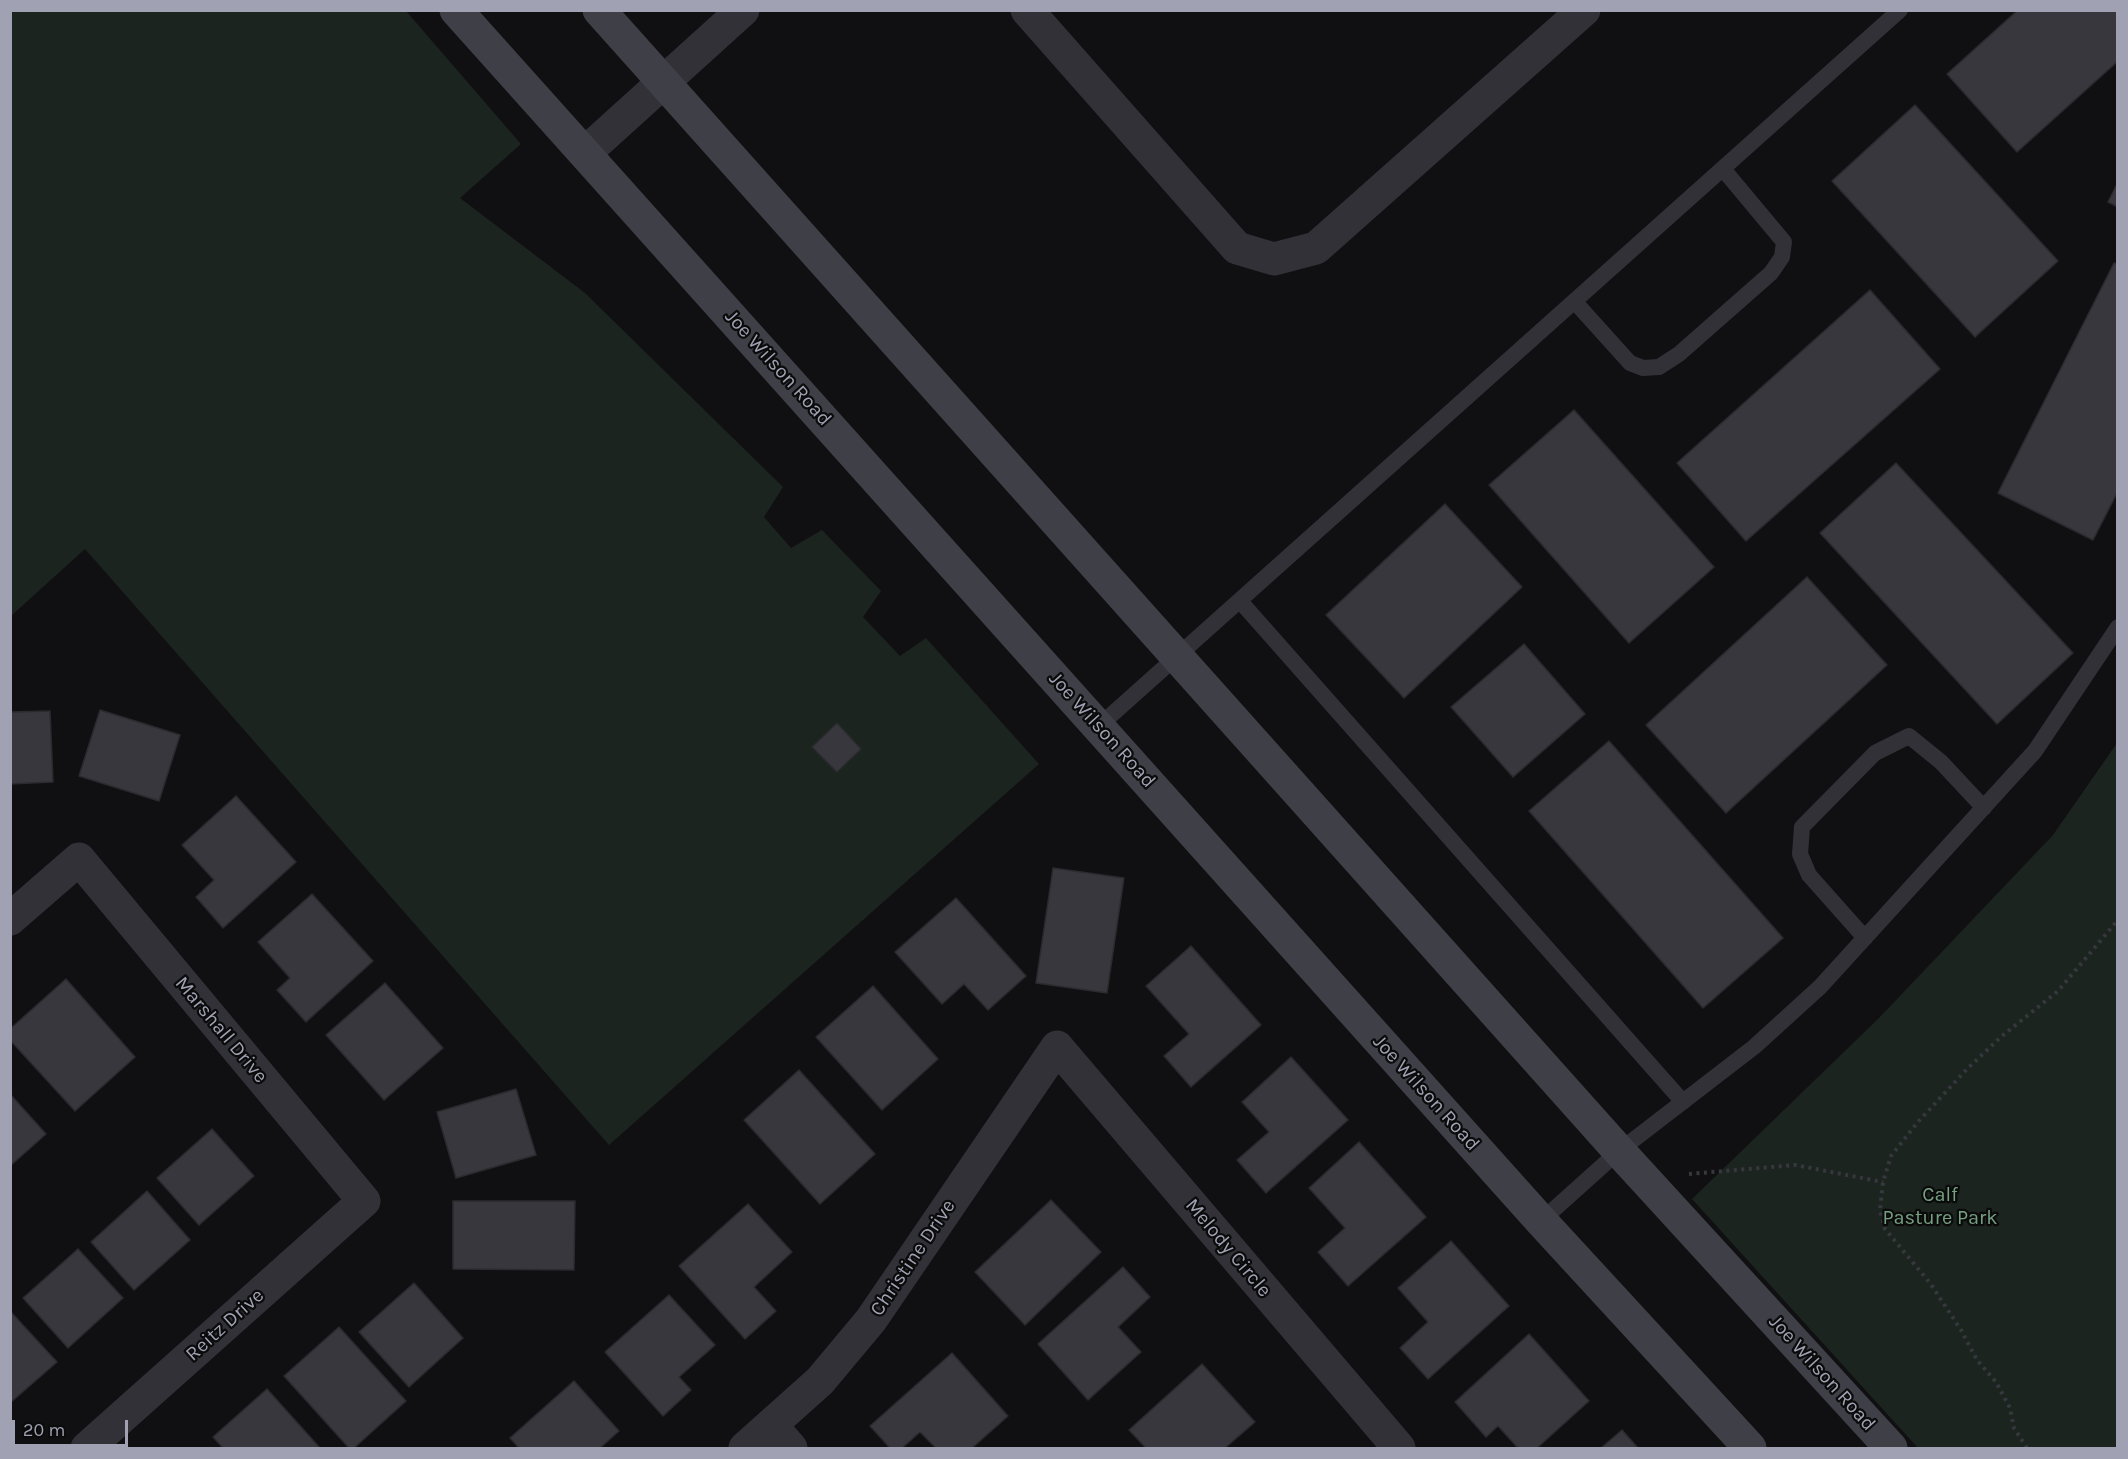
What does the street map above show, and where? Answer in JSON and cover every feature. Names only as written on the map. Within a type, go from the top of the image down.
[{"type":"main road","name":"Joe Wilson Road","points":[[456,10],[1541,1221],[1750,1449]]},
{"type":"main road","name":"Joe Wilson Road","points":[[599,10],[1619,1151],[1891,1449]]},
{"type":"street","points":[[585,153],[743,10]]},
{"type":"street","points":[[1028,10],[1238,248],[1274,259],[1316,248],[1584,10]]},
{"type":"street","name":"Marshall Drive","points":[[10,919],[79,859],[364,1201]]},
{"type":"street","name":"Christine Drive","points":[[745,1449],[781,1437],[820,1381],[871,1320],[1057,1047]]},
{"type":"street","name":"Melody Circle","points":[[1057,1047],[1399,1449]]},
{"type":"street","name":"Reitz Drive","points":[[87,1449],[364,1201]]},
{"type":"lane","points":[[1099,726],[1900,10]]},
{"type":"lane","points":[[1575,302],[1629,363],[1643,368],[1659,367],[1679,354],[1771,273],[1782,257],[1784,242],[1723,169]]},
{"type":"lane","points":[[1240,601],[1683,1102]]},
{"type":"lane","points":[[1541,1221],[1619,1151],[1754,1047],[1820,987],[2035,751],[2118,627]]},
{"type":"lane","points":[[1865,938],[1809,875],[1800,854],[1802,827],[1875,753],[1909,736],[1941,762],[1984,808]]},
{"type":"path","points":[[2027,1449],[2014,1428],[2010,1408],[1996,1382],[1977,1360],[1961,1330],[1930,1283],[1885,1229],[1880,1210],[1883,1182],[1891,1156],[1917,1123],[1967,1069],[2002,1036],[2058,991],[2118,920]]},
{"type":"path","points":[[1687,1174],[1795,1165],[1883,1182]]},
{"type":"green space","points":[[11,11],[406,11],[521,144],[460,198],[585,293],[783,487],[764,517],[791,548],[822,530],[881,591],[863,617],[900,656],[926,638],[1039,764],[609,1145],[85,549],[11,616]]},
{"type":"green space","name":"Calf Pasture Park","points":[[2117,743],[2117,1448],[1918,1448],[1692,1199],[1879,1018],[2053,835]]},
{"type":"building","points":[[2018,10],[2118,10],[2118,61],[2017,152],[1947,74]]},
{"type":"building","points":[[1915,105],[2058,261],[1975,337],[1832,181]]},
{"type":"building","points":[[2118,182],[2118,207],[2108,202]]},
{"type":"building","points":[[2114,263],[2118,264],[2118,491],[2093,540],[1998,493]]},
{"type":"building","points":[[1870,290],[1940,369],[1746,541],[1677,463]]},
{"type":"building","points":[[1574,410],[1714,567],[1629,643],[1489,485]]},
{"type":"building","points":[[1896,463],[2073,653],[1997,724],[1820,533]]},
{"type":"building","points":[[1445,504],[1522,587],[1404,698],[1326,615]]},
{"type":"building","points":[[1807,577],[1887,665],[1726,813],[1646,725]]},
{"type":"building","points":[[1524,644],[1585,714],[1513,777],[1451,707]]},
{"type":"building","points":[[100,710],[180,735],[159,801],[79,776]]},
{"type":"building","points":[[50,711],[53,782],[10,784],[10,712]]},
{"type":"building","points":[[837,723],[861,749],[837,772],[812,747]]},
{"type":"building","points":[[1609,741],[1783,938],[1703,1008],[1529,811]]},
{"type":"building","points":[[236,796],[296,862],[223,928],[196,897],[214,880],[182,845]]},
{"type":"building","points":[[1053,868],[1124,878],[1107,993],[1036,983]]},
{"type":"building","points":[[312,894],[373,961],[306,1022],[277,990],[290,978],[258,942]]},
{"type":"building","points":[[956,898],[1026,976],[988,1010],[964,984],[942,1004],[895,952]]},
{"type":"building","points":[[1191,946],[1261,1025],[1191,1087],[1164,1056],[1189,1034],[1146,986]]},
{"type":"building","points":[[66,979],[135,1057],[75,1111],[10,1040],[10,1029]]},
{"type":"building","points":[[385,983],[443,1048],[384,1100],[326,1035]]},
{"type":"building","points":[[873,986],[938,1059],[882,1110],[816,1037]]},
{"type":"building","points":[[1291,1057],[1348,1120],[1266,1193],[1237,1160],[1269,1132],[1242,1102]]},
{"type":"building","points":[[799,1070],[875,1154],[820,1204],[744,1120]]},
{"type":"building","points":[[516,1089],[536,1155],[456,1178],[437,1112]]},
{"type":"building","points":[[10,1094],[46,1134],[10,1166]]},
{"type":"building","points":[[212,1129],[254,1176],[199,1225],[157,1178]]},
{"type":"building","points":[[1359,1142],[1426,1217],[1348,1286],[1318,1252],[1345,1228],[1309,1188]]},
{"type":"building","points":[[147,1191],[190,1240],[134,1290],[91,1242]]},
{"type":"building","points":[[1051,1200],[1101,1252],[1025,1325],[975,1272]]},
{"type":"building","points":[[453,1201],[575,1201],[574,1270],[453,1269]]},
{"type":"building","points":[[748,1204],[792,1252],[754,1287],[776,1311],[745,1339],[679,1266]]},
{"type":"building","points":[[1451,1241],[1509,1306],[1428,1379],[1400,1348],[1428,1322],[1398,1288]]},
{"type":"building","points":[[78,1249],[123,1298],[68,1348],[23,1298]]},
{"type":"building","points":[[1123,1267],[1150,1297],[1118,1327],[1141,1352],[1088,1400],[1038,1344]]},
{"type":"building","points":[[414,1283],[463,1338],[409,1387],[359,1332]]},
{"type":"building","points":[[669,1295],[715,1345],[679,1377],[691,1390],[663,1416],[605,1352]]},
{"type":"building","points":[[10,1311],[57,1362],[10,1403]]},
{"type":"building","points":[[339,1327],[406,1401],[354,1448],[349,1448],[284,1376]]},
{"type":"building","points":[[1529,1334],[1589,1401],[1537,1448],[1518,1448],[1498,1426],[1486,1437],[1455,1402]]},
{"type":"building","points":[[952,1353],[1008,1416],[972,1448],[936,1448],[920,1432],[902,1448],[890,1448],[870,1426]]},
{"type":"building","points":[[1202,1364],[1255,1422],[1225,1448],[1146,1448],[1129,1430]]},
{"type":"building","points":[[574,1381],[619,1431],[600,1448],[519,1448],[510,1438]]},
{"type":"building","points":[[267,1389],[320,1448],[223,1448],[213,1437]]},
{"type":"building","points":[[1622,1430],[1638,1448],[1601,1448]]}]
